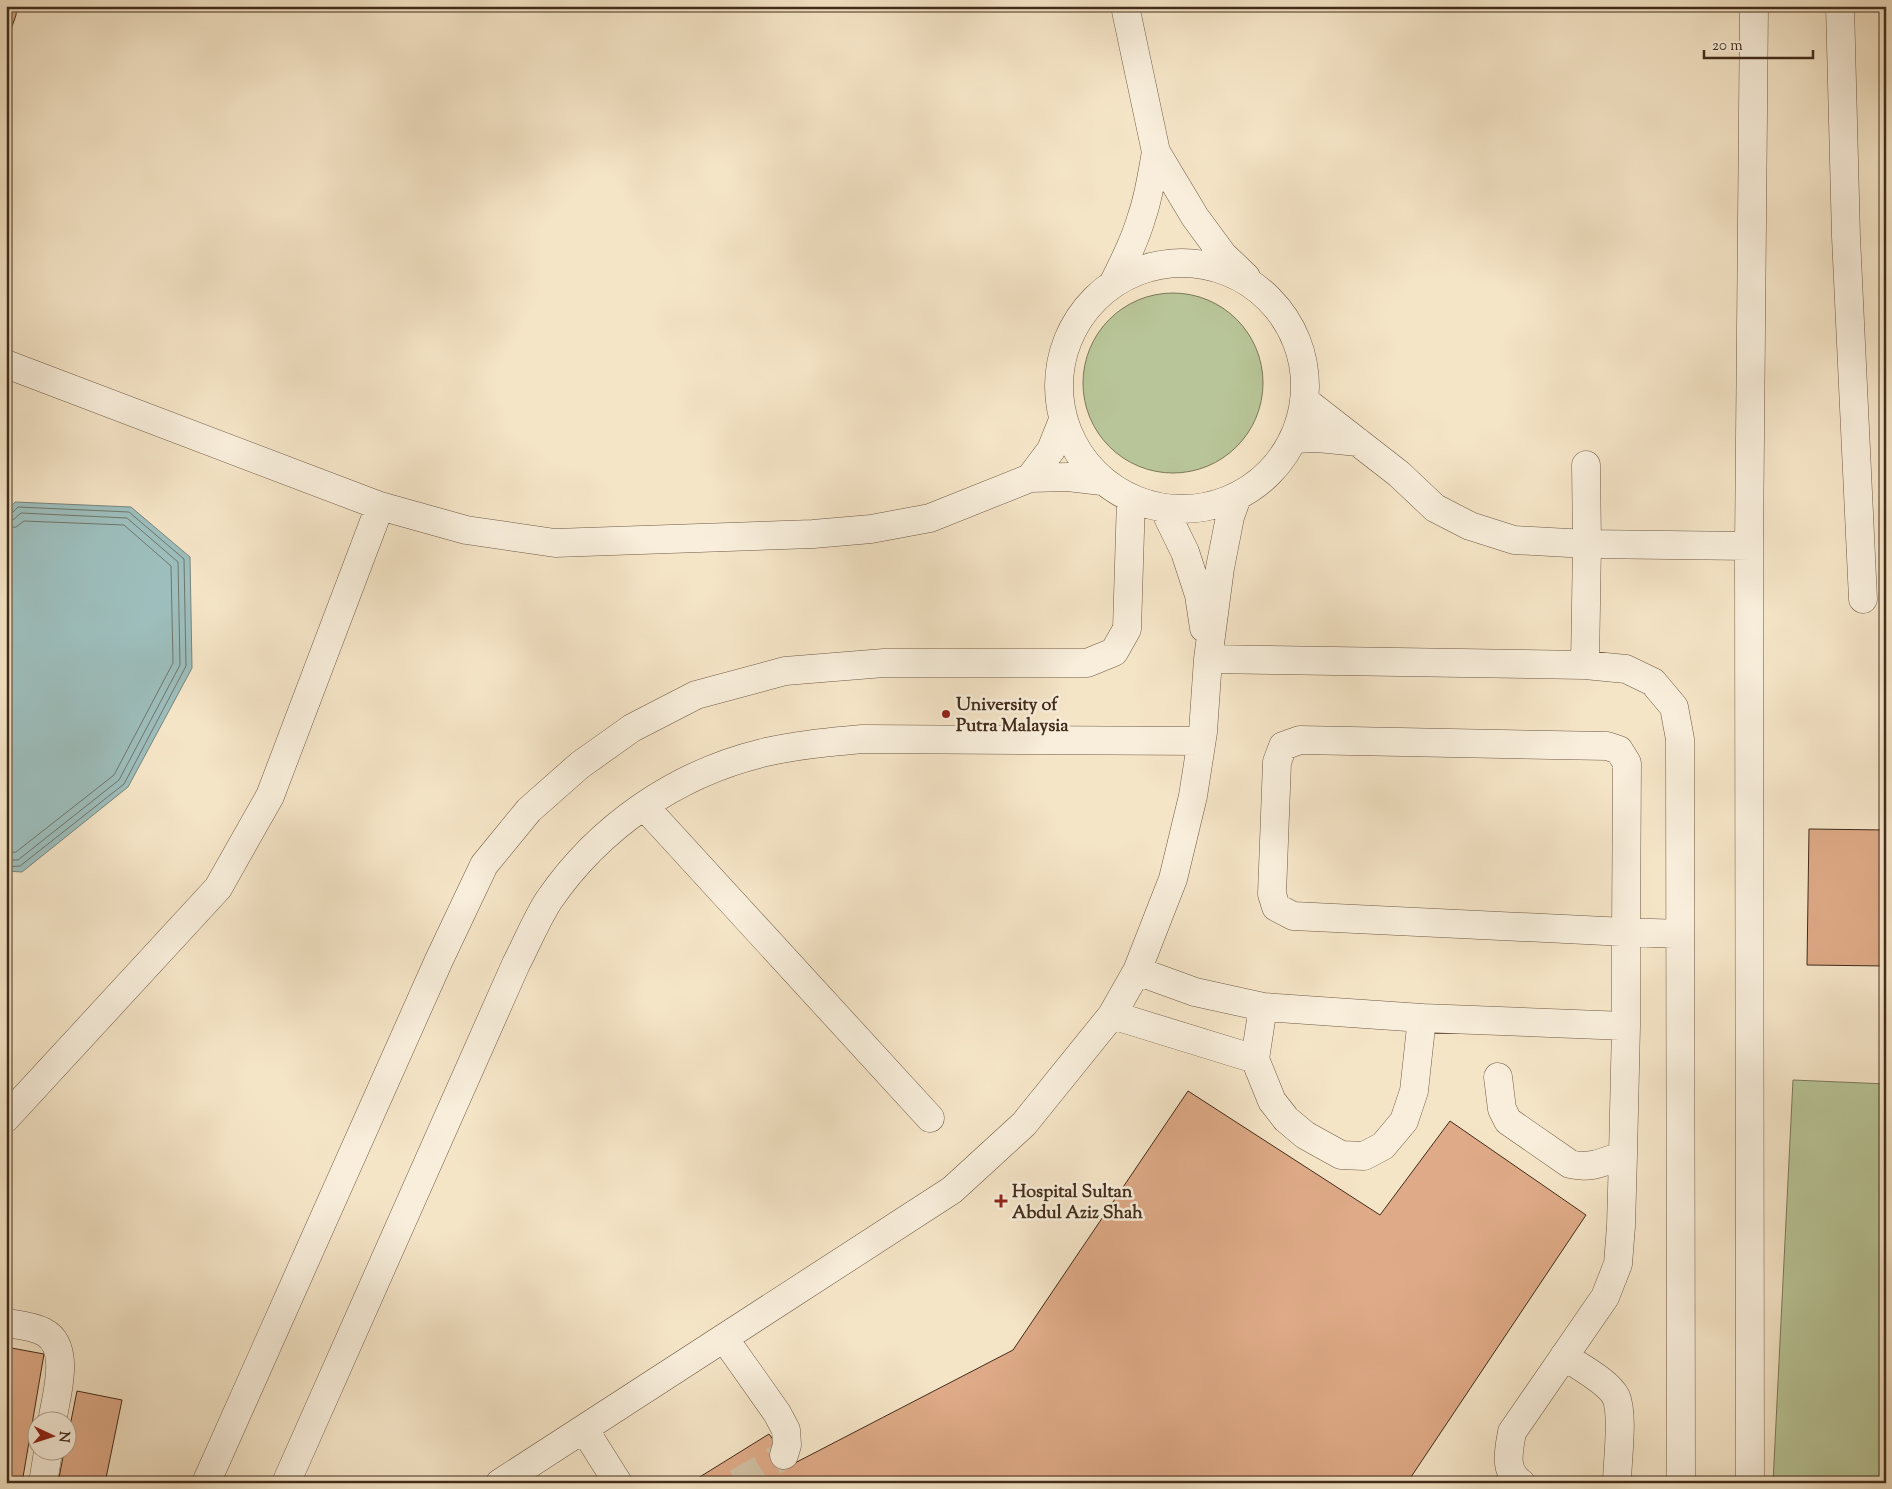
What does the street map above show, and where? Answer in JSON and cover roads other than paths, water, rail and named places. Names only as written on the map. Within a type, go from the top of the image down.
[{"type":"street","points":[[1126,6],[1156,152],[1195,217],[1223,255],[1260,290],[1287,321],[1302,359],[1304,400],[1293,439],[1270,472],[1237,497],[1198,509],[1164,509],[1131,499],[1102,481],[1080,455],[1063,420],[1059,382],[1066,344],[1085,310],[1113,284],[1147,267],[1185,262],[1225,270],[1260,290]]},
{"type":"street","points":[[1750,1483],[1749,546],[1754,6]]},
{"type":"street","points":[[1840,6],[1846,238],[1863,599]]},
{"type":"street","points":[[1113,284],[1132,245],[1143,215],[1156,152]]},
{"type":"street","points":[[6,364],[380,506],[466,530],[555,542],[813,534],[871,529],[930,518],[1030,478],[1068,477],[1102,481]]},
{"type":"street","points":[[1304,400],[1399,474],[1434,508],[1470,526],[1514,540],[1587,544],[1749,546]]},
{"type":"street","points":[[1030,478],[1051,450],[1063,420]]},
{"type":"street","points":[[1293,439],[1318,438],[1358,442]]},
{"type":"street","points":[[1585,665],[1586,465]]},
{"type":"street","points":[[500,1483],[952,1190],[1024,1124],[1112,1015],[1137,971],[1174,879],[1193,796],[1220,568],[1230,517],[1237,497]]},
{"type":"street","points":[[206,1483],[439,960],[484,865],[529,810],[580,765],[632,728],[696,695],[784,671],[884,663],[1087,663],[1114,652],[1127,629],[1131,499]]},
{"type":"street","points":[[6,1118],[218,888],[270,796],[380,506]]},
{"type":"street","points":[[1164,509],[1186,552],[1199,596],[1208,660]]},
{"type":"street","points":[[1208,660],[1585,665],[1626,668],[1653,682],[1674,707],[1680,739],[1680,1483]]},
{"type":"street","points":[[286,1483],[516,964],[548,902],[578,862],[620,823],[662,793],[711,769],[762,752],[825,743],[863,739],[1201,741]]},
{"type":"street","points":[[1521,1483],[1513,1478],[1508,1457],[1512,1432],[1605,1297],[1618,1264],[1621,1226],[1626,1026],[1626,932],[1627,763],[1619,750],[1608,746],[1300,740],[1283,746],[1277,762],[1272,894],[1276,907],[1293,916],[1626,932],[1680,934]]},
{"type":"street","points":[[644,806],[930,1118]]},
{"type":"street","points":[[1137,971],[1195,992],[1263,1008],[1422,1018],[1626,1026]]},
{"type":"street","points":[[1263,1008],[1255,1059],[1272,1101],[1286,1119],[1305,1135],[1341,1155],[1364,1156],[1383,1146],[1404,1121],[1414,1090],[1422,1018]]},
{"type":"street","points":[[1112,1015],[1255,1059]]},
{"type":"street","points":[[1498,1077],[1502,1109],[1508,1121],[1570,1164],[1580,1167],[1592,1166],[1623,1155]]},
{"type":"street","points":[[6,1323],[30,1326],[45,1332],[57,1344],[61,1361],[53,1412]]},
{"type":"street","points":[[724,1338],[777,1413],[786,1430],[787,1445],[784,1454]]},
{"type":"street","points":[[1564,1356],[1606,1385],[1615,1396],[1619,1411],[1617,1483]]},
{"type":"street","points":[[584,1429],[618,1483]]},
{"type":"street","points":[[43,1483],[46,1462]]},
{"type":"water","points":[[15,502],[131,507],[190,557],[192,668],[128,787],[22,872],[6,871],[6,512]]},
{"type":"tunnel","points":[[737,1483],[784,1455]]},
{"type":"place","name":"University of Putra Malaysia","points":[[946,714]]},
{"type":"place","name":"Hospital Sultan Abdul Aziz Shah","points":[[1001,1201]]}]
